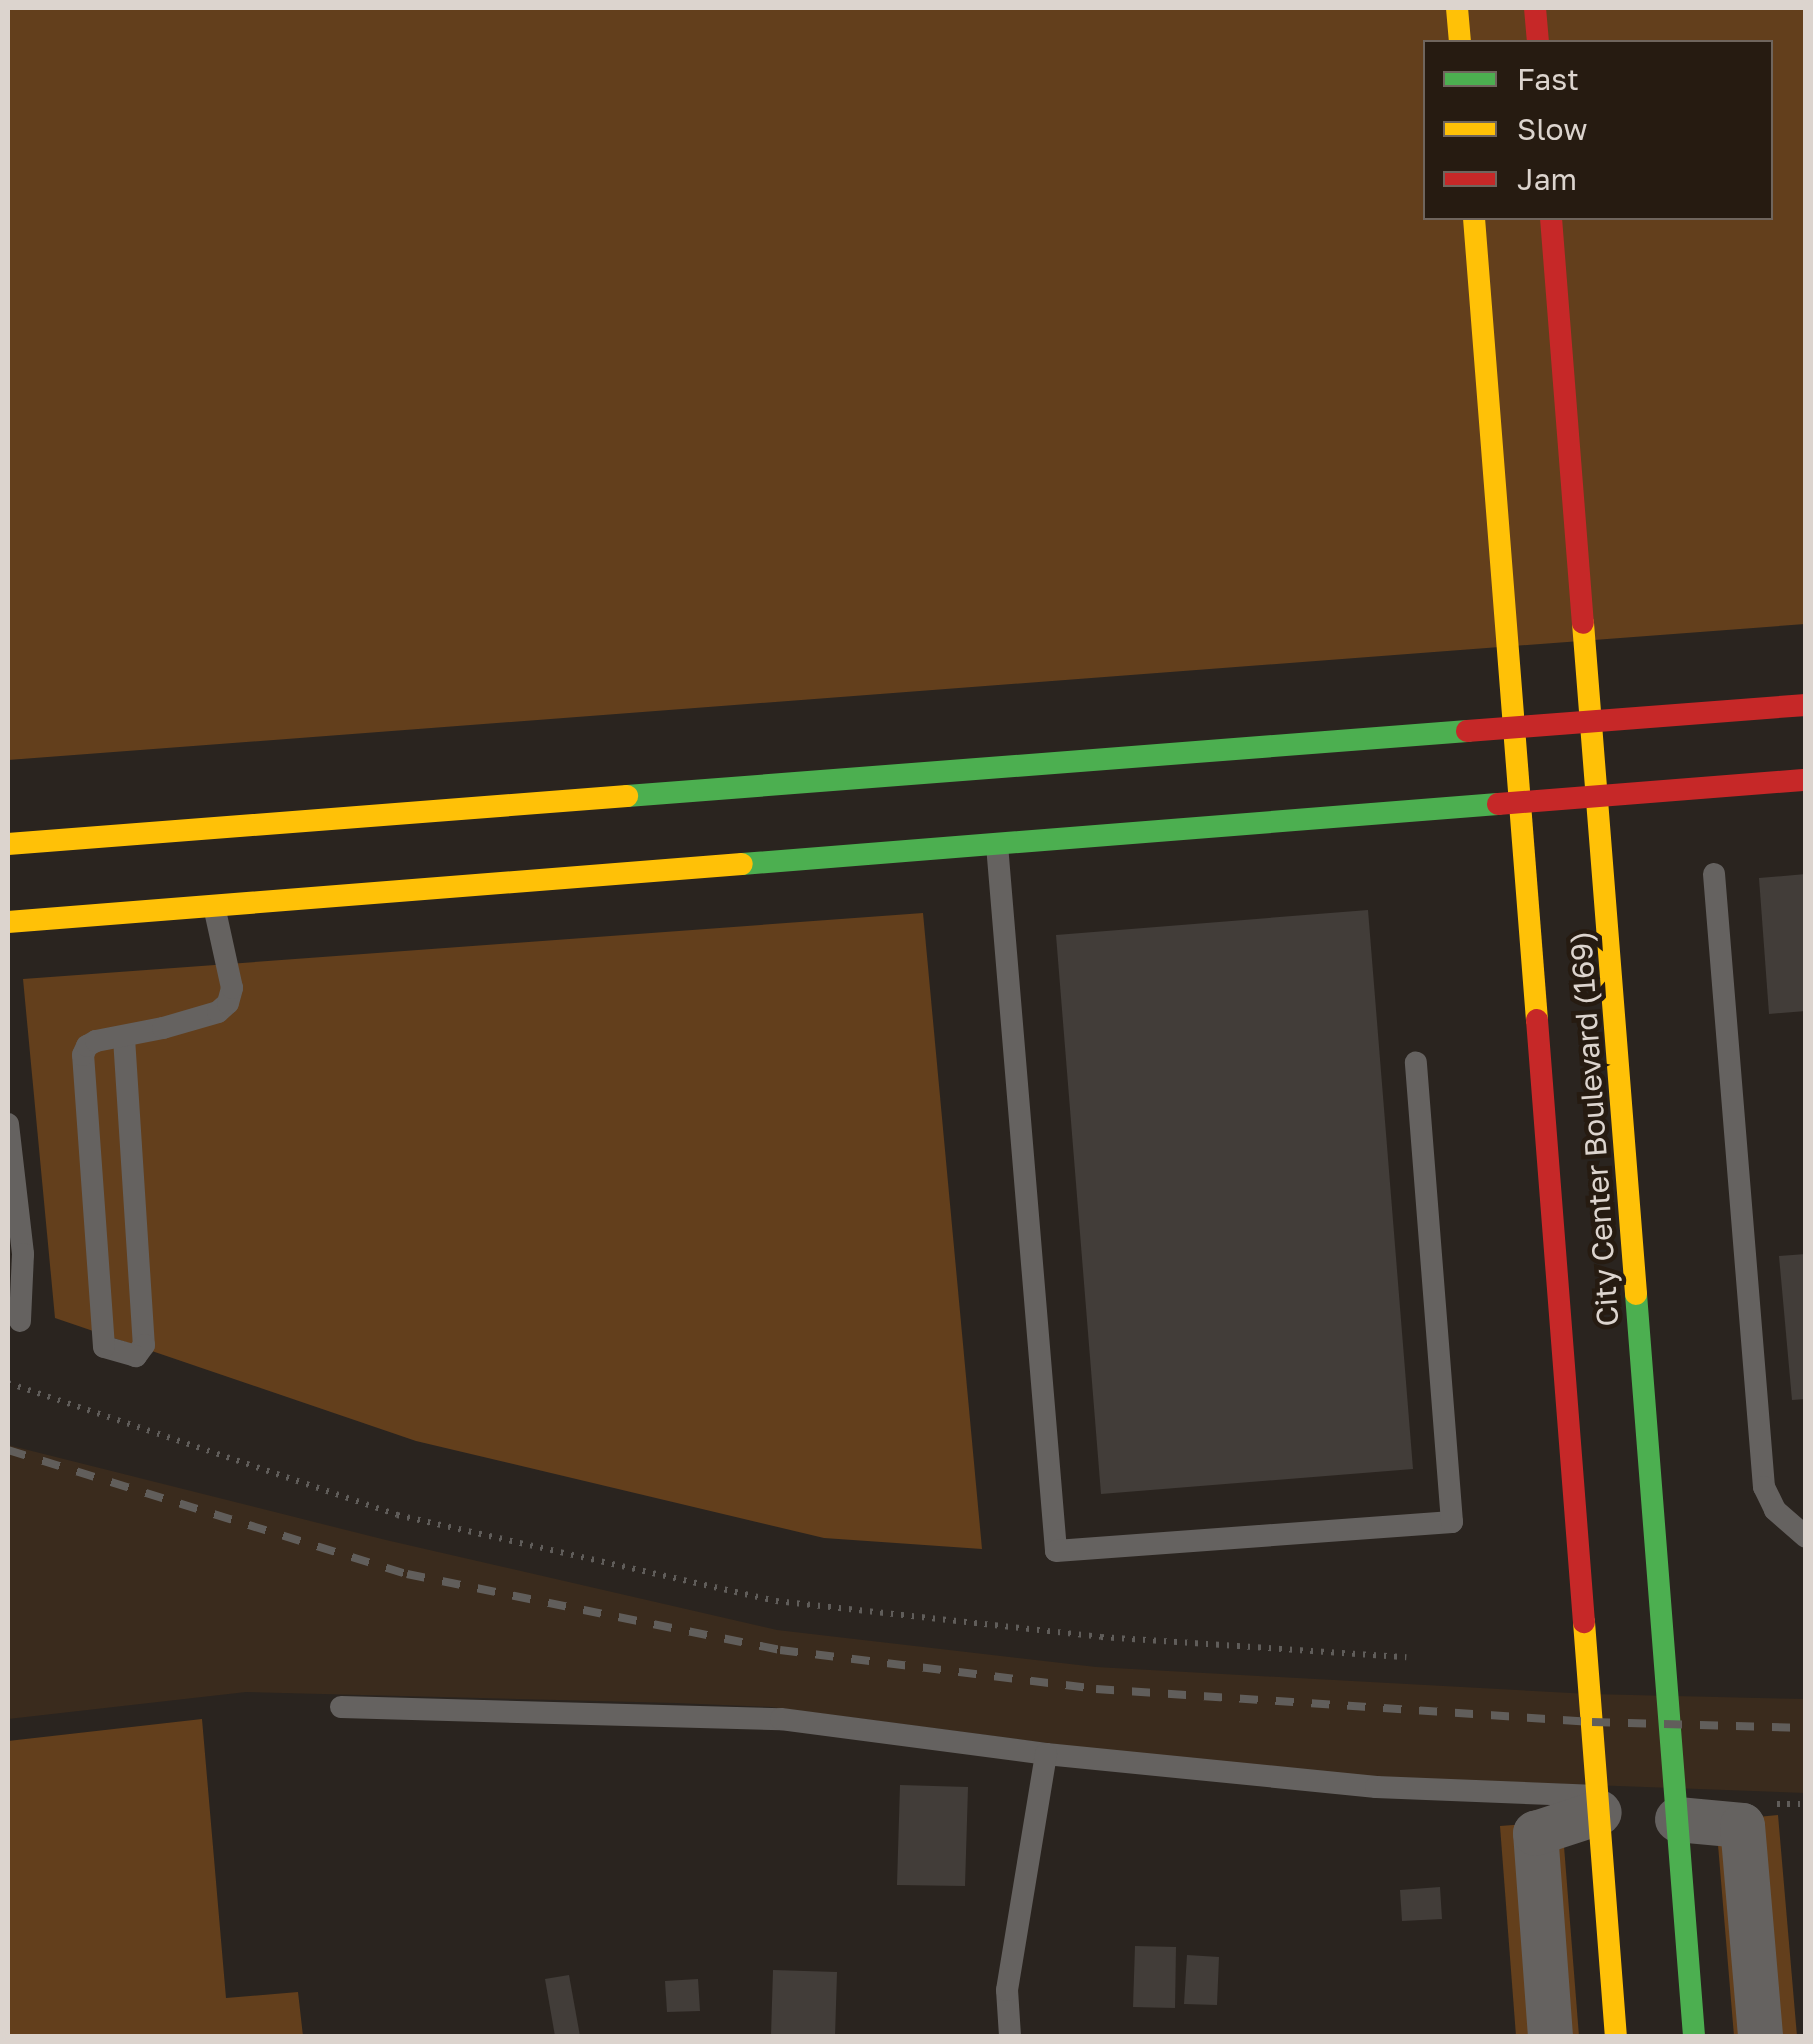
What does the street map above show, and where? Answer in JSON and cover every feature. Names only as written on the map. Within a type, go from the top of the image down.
[{"type":"main road","points":[[1457,8],[1460,40]]},
{"type":"main road","points":[[1535,8],[1538,40]]},
{"type":"main road","name":"City Center Boulevard (169)","points":[[1474,220],[1616,2036]]},
{"type":"main road","name":"City Center Boulevard (169)","points":[[1552,220],[1694,2036]]},
{"type":"main road","points":[[8,844],[206,839],[893,786],[1806,705]]},
{"type":"main road","points":[[8,922],[213,896],[898,842],[997,844],[1806,780]]},
{"type":"street","points":[[1550,2036],[1534,1833],[1598,1804]]},
{"type":"street","points":[[1677,1820],[1742,1824],[1760,2036]]},
{"type":"lane","points":[[997,844],[1056,1551],[1452,1522],[1416,1062]]},
{"type":"lane","points":[[1714,874],[1764,1486],[1775,1510],[1806,1537]]},
{"type":"lane","points":[[124,1038],[144,1345],[136,1356],[104,1347],[83,1055],[96,1040],[124,1038],[218,1012],[228,1003],[232,988],[213,896]]},
{"type":"lane","points":[[8,1124],[23,1254],[20,1322]]},
{"type":"lane","points":[[341,1706],[781,1720],[1046,1754],[1376,1787],[1598,1804]]},
{"type":"lane","points":[[1010,2036],[1007,1990],[1046,1754]]},
{"type":"path","points":[[8,1383],[397,1515],[776,1601],[1101,1636],[1406,1656]]},
{"type":"shaded area","points":[[8,8],[1805,8],[1805,624],[8,760]]},
{"type":"shaded area","points":[[923,913],[982,1549],[824,1538],[416,1441],[55,1318],[23,979]]},
{"type":"shaded area","points":[[8,1445],[386,1540],[777,1630],[1096,1667],[1589,1694],[1805,1699],[1806,1793],[1378,1777],[1168,1759],[771,1707],[676,1703],[246,1692],[8,1719]]},
{"type":"shaded area","points":[[202,1719],[226,1998],[298,1992],[303,2036],[8,2036],[8,1741]]},
{"type":"shaded area","points":[[1778,1815],[1797,2036],[1734,2036],[1716,1821]]},
{"type":"shaded area","points":[[1562,1821],[1579,2036],[1516,2036],[1500,1826]]},
{"type":"building","points":[[1806,874],[1806,1011],[1769,1014],[1759,878]]},
{"type":"building","points":[[1368,910],[1413,1469],[1101,1494],[1056,935]]},
{"type":"building","points":[[1806,1254],[1806,1399],[1792,1400],[1779,1256]]},
{"type":"building","points":[[900,1785],[968,1787],[965,1886],[897,1885]]},
{"type":"building","points":[[1440,1887],[1442,1919],[1402,1921],[1400,1890]]},
{"type":"building","points":[[1135,1946],[1176,1947],[1175,2008],[1133,2007]]},
{"type":"building","points":[[1187,1955],[1219,1957],[1217,2005],[1184,2004]]},
{"type":"building","points":[[773,1970],[837,1972],[835,2036],[771,2036]]},
{"type":"building","points":[[569,1975],[580,2036],[555,2036],[545,1979]]},
{"type":"building","points":[[698,1979],[700,2011],[667,2012],[665,1981]]},
{"type":"railway","points":[[8,1450],[407,1574],[780,1650],[1096,1689],[1592,1722],[1806,1728]]},
{"type":"traffic: fast","points":[[627,796],[1467,731]]},
{"type":"traffic: fast","points":[[742,864],[1498,804]]},
{"type":"traffic: fast","points":[[1636,1294],[1694,2036]]},
{"type":"traffic: slow","points":[[1457,8],[1460,40]]},
{"type":"traffic: slow","points":[[1474,220],[1537,1020]]},
{"type":"traffic: slow","points":[[1583,623],[1636,1294]]},
{"type":"traffic: slow","points":[[8,844],[627,796]]},
{"type":"traffic: slow","points":[[8,922],[742,864]]},
{"type":"traffic: slow","points":[[1584,1622],[1616,2036]]},
{"type":"traffic: jam","points":[[1535,8],[1538,40]]},
{"type":"traffic: jam","points":[[1551,220],[1583,623]]},
{"type":"traffic: jam","points":[[1467,731],[1806,705]]},
{"type":"traffic: jam","points":[[1498,804],[1806,780]]},
{"type":"traffic: jam","points":[[1537,1020],[1584,1622]]}]
